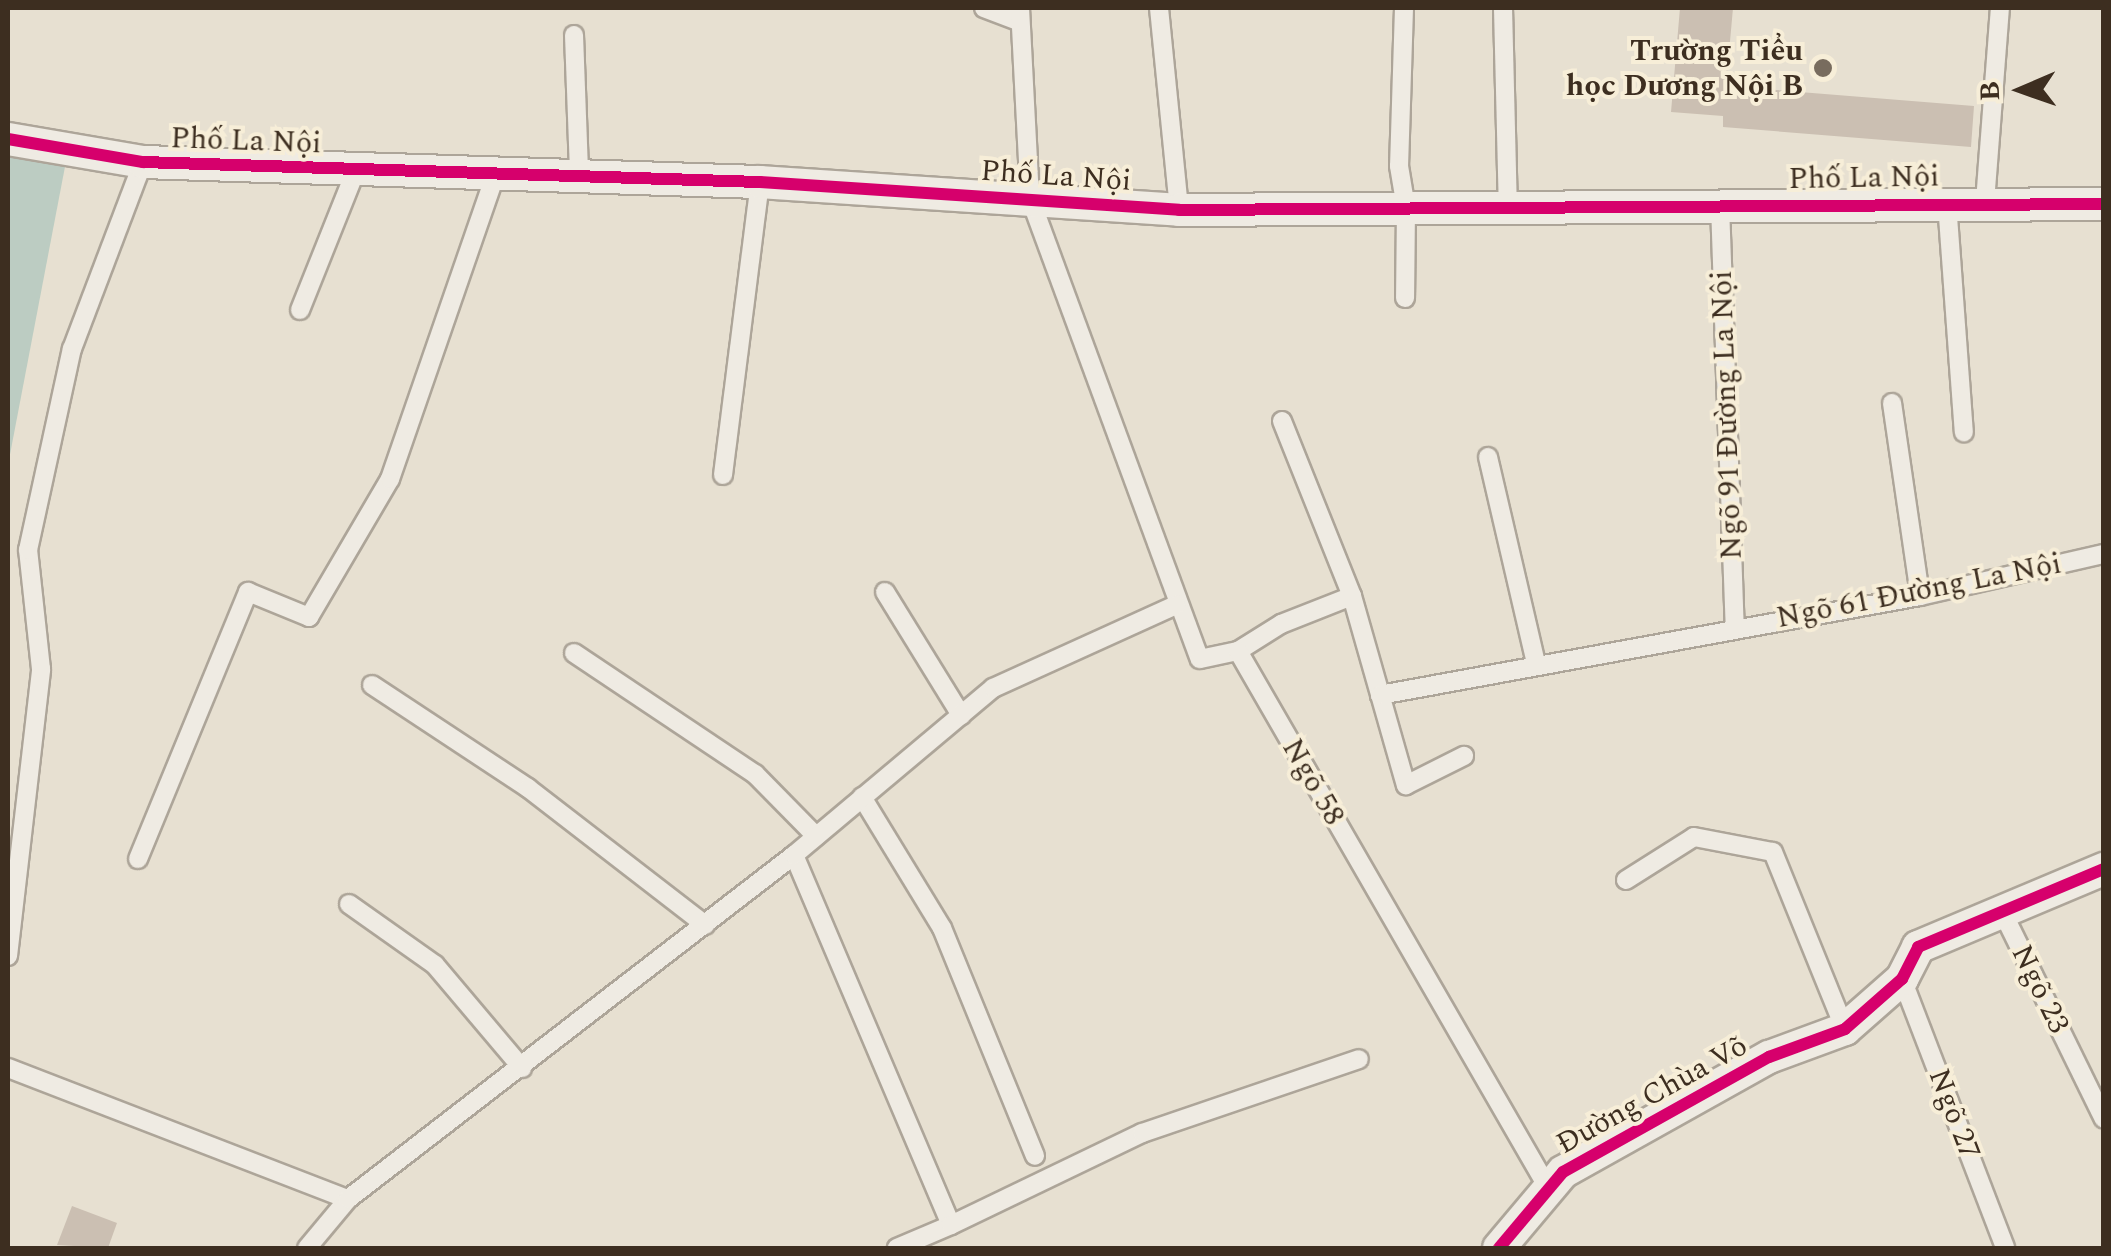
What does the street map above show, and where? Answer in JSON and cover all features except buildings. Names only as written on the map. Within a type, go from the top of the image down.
[{"type":"street","name":"Phố La Nội","points":[[8,138],[142,162],[356,170],[497,170],[760,182],[1179,210],[2104,204]]},
{"type":"street","name":"Đường Chùa Võ","points":[[1499,1248],[1547,1186],[1769,1058],[1845,1028],[1902,979],[1918,947],[2104,869]]},
{"type":"lane","points":[[984,8],[1019,14],[1030,198],[1176,604],[1200,659],[1238,650],[1352,596]]},
{"type":"lane","points":[[1159,8],[1179,210]]},
{"type":"lane","points":[[1404,8],[1399,166],[1406,208],[1405,298]]},
{"type":"lane","points":[[1503,8],[1508,207]]},
{"type":"lane","points":[[1985,202],[2000,8]]},
{"type":"lane","points":[[574,35],[579,174]]},
{"type":"lane","points":[[8,956],[41,669],[28,550],[72,349],[142,162]]},
{"type":"lane","points":[[300,310],[356,170]]},
{"type":"lane","points":[[138,859],[248,592],[309,617],[390,479],[497,170]]},
{"type":"lane","points":[[723,475],[760,182]]},
{"type":"lane","points":[[1947,203],[1964,432]]},
{"type":"lane","name":"Ngõ 91 Đường La Nội","points":[[1720,205],[1735,626]]},
{"type":"lane","points":[[1892,403],[1920,596]]},
{"type":"lane","points":[[1282,421],[1352,596],[1406,785],[1464,756]]},
{"type":"lane","points":[[1488,457],[1536,663]]},
{"type":"lane","name":"Ngõ 61 Đường La Nội","points":[[1380,696],[1735,626],[1920,596],[2104,554]]},
{"type":"lane","points":[[886,592],[961,715]]},
{"type":"lane","points":[[308,1248],[348,1198],[522,1068],[794,855],[993,688],[1176,604]]},
{"type":"lane","name":"Ngõ 58","points":[[1238,650],[1547,1186]]},
{"type":"lane","points":[[574,654],[756,774],[816,836]]},
{"type":"lane","points":[[372,684],[528,788],[705,925]]},
{"type":"lane","points":[[862,797],[942,928],[1034,1156]]},
{"type":"lane","points":[[1626,880],[1694,837],[1774,852],[1845,1028]]},
{"type":"lane","points":[[794,855],[951,1225]]},
{"type":"lane","points":[[349,904],[435,965],[522,1068]]},
{"type":"lane","name":"Ngõ 23","points":[[2003,913],[2104,1119]]},
{"type":"lane","name":"Ngõ 27","points":[[1902,979],[2005,1248]]},
{"type":"lane","points":[[897,1248],[1142,1133],[1359,1060]]},
{"type":"lane","points":[[8,1068],[348,1198]]},
{"type":"shaded area","points":[[8,141],[68,151],[8,465]]},
{"type":"cycle path","points":[[8,139],[143,162],[760,182],[1179,210],[2104,204]]},
{"type":"cycle path","points":[[1499,1248],[1563,1172],[1769,1057],[1845,1029],[1902,979],[1918,947],[2104,869]]},
{"type":"place","name":"Trường Tiểu học Dương Nội B","points":[[1823,68]]}]
